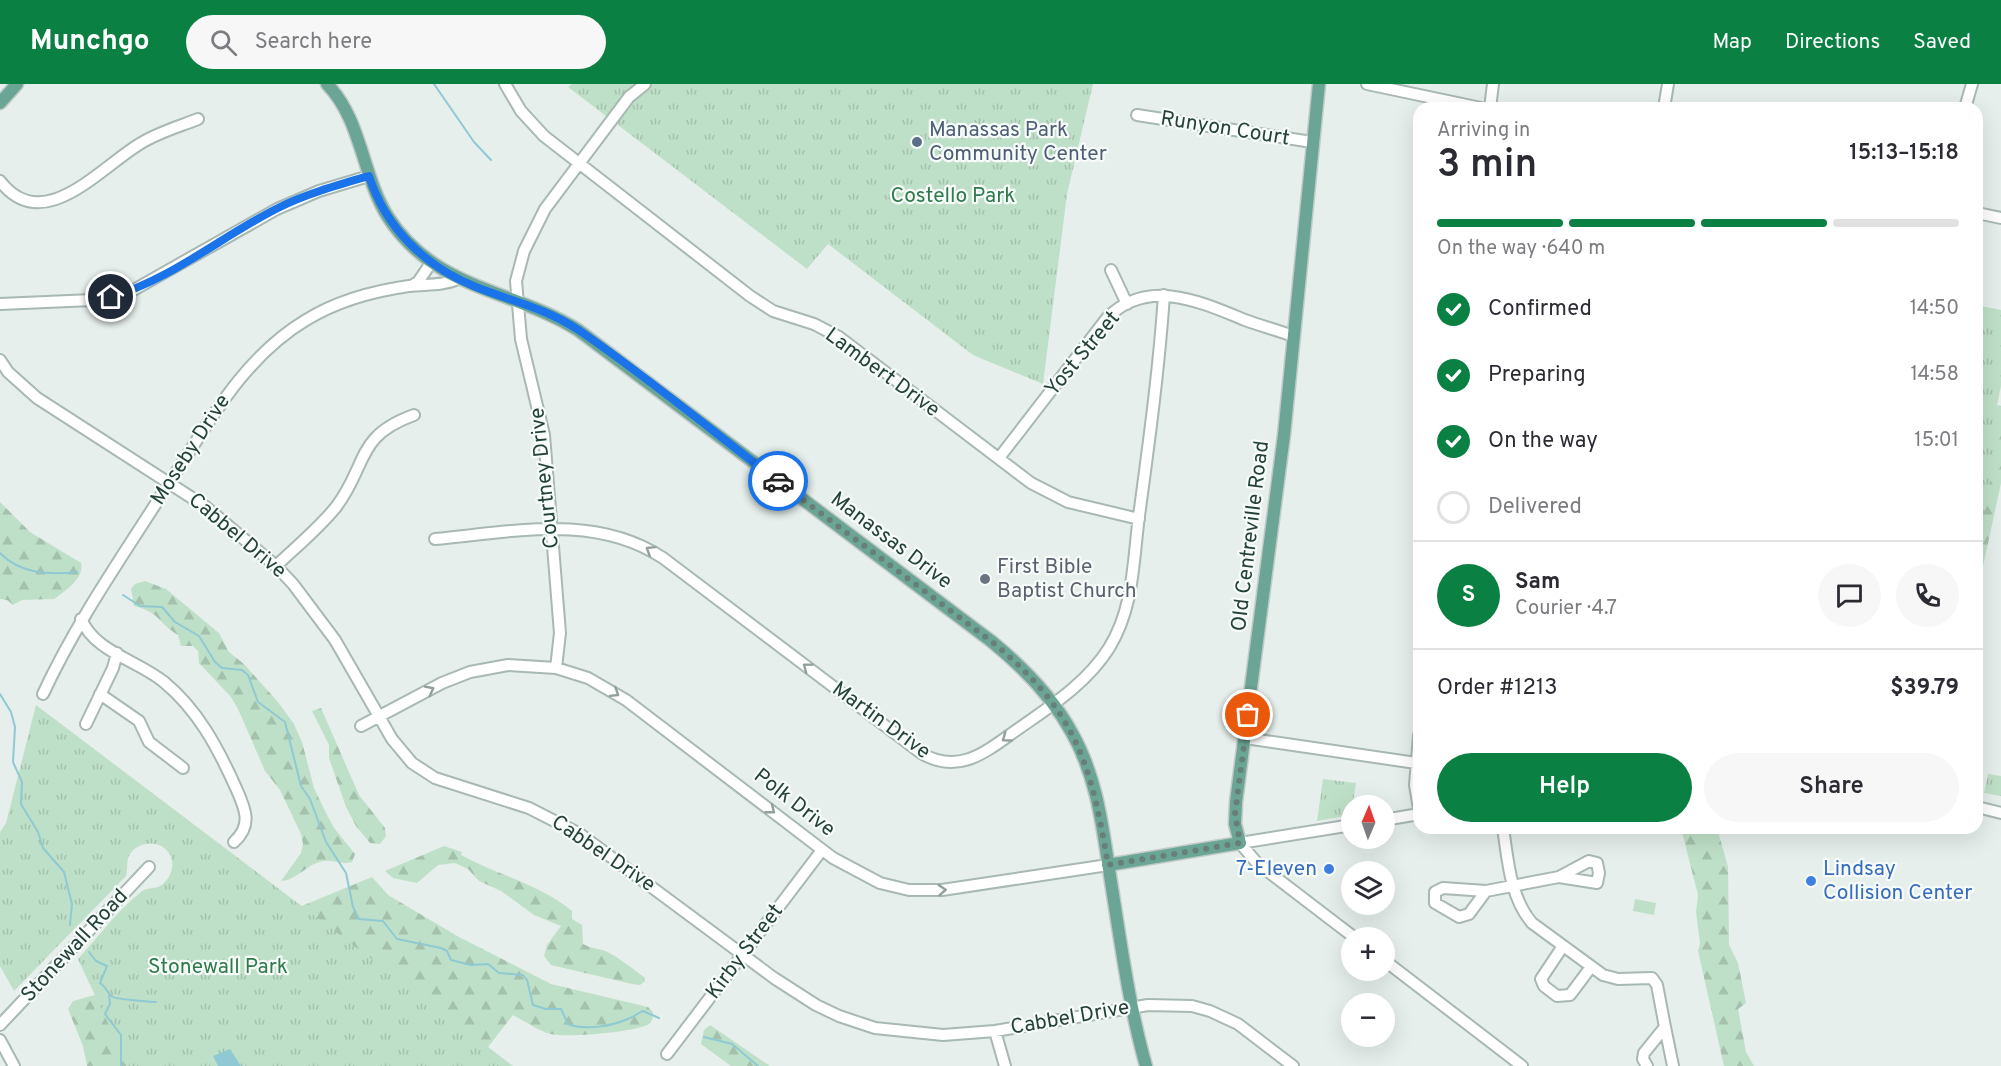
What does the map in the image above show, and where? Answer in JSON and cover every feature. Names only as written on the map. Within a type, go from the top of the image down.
[{"type":"main road","points":[[0,103],[17,84]]},
{"type":"main road","name":"Manassas Drive","points":[[327,84],[348,116],[369,176],[388,218],[411,246],[431,263],[458,279],[546,311],[578,330],[991,641],[1021,666],[1053,704],[1072,732],[1090,773],[1098,801],[1131,1007],[1146,1066]]},
{"type":"main road","name":"Old Centreville Road","points":[[1240,843],[1235,814],[1281,456],[1319,84]]},
{"type":"main road","name":"Polk Drive","points":[[1108,865],[1240,843]]},
{"type":"street","name":"Lambert Drive","points":[[505,84],[531,123],[578,163],[750,296],[774,311],[814,324],[839,337],[1031,483],[1068,502],[1139,519]]},
{"type":"street","name":"Courtney Drive","points":[[556,668],[560,633],[544,435],[521,339],[516,281],[528,241],[551,198],[629,97],[645,84]]},
{"type":"street","points":[[1367,84],[1452,102]]},
{"type":"street","points":[[1491,102],[1493,84]]},
{"type":"street","points":[[1665,102],[1668,84]]},
{"type":"street","points":[[1967,102],[1972,84]]},
{"type":"street","name":"Runyon Court","points":[[1137,115],[1312,142]]},
{"type":"street","points":[[0,180],[10,192],[24,200],[52,202],[67,195],[146,140],[198,119]]},
{"type":"street","points":[[0,304],[92,300],[129,292],[277,208],[319,191],[369,176]]},
{"type":"street","points":[[1983,214],[2001,218]]},
{"type":"street","points":[[411,286],[418,282],[431,263]]},
{"type":"street","points":[[1111,270],[1127,304]]},
{"type":"street","name":"Moseby Drive","points":[[43,694],[81,619],[224,399],[271,346],[305,320],[352,299],[411,286],[430,286],[458,279]]},
{"type":"street","name":"Yost Street","points":[[999,458],[1107,318],[1127,304],[1164,295],[1194,299],[1293,336]]},
{"type":"street","name":"Martin Drive","points":[[435,539],[552,530],[603,532],[628,539],[654,553],[921,753],[940,762],[957,763],[980,756],[1053,704],[1093,669],[1120,629],[1130,596],[1156,396],[1164,295]]},
{"type":"street","name":"Cabbel Drive","points":[[0,360],[8,372],[37,398],[206,507],[276,566],[293,584],[335,640],[400,751],[425,773],[448,783],[529,808],[580,834],[789,989],[855,1022],[885,1030],[923,1035],[994,1031],[1131,1007],[1176,1004],[1210,1011],[1238,1024],[1293,1066]]},
{"type":"street","points":[[276,566],[335,508],[374,438],[393,423],[414,416]]},
{"type":"street","points":[[81,619],[95,641],[164,682],[182,698],[204,726],[227,767],[246,812],[246,825],[234,842]]},
{"type":"street","points":[[86,724],[113,669],[117,653]]},
{"type":"street","name":"Polk Drive","points":[[361,726],[447,681],[479,670],[520,665],[556,668],[588,678],[626,700],[822,850],[871,880],[915,891],[955,889],[1108,865]]},
{"type":"street","points":[[100,694],[139,721],[149,742],[183,768]]},
{"type":"street","points":[[1245,738],[1413,764]]},
{"type":"street","points":[[1983,808],[2001,813]]},
{"type":"street","points":[[1395,818],[1413,815]]},
{"type":"street","points":[[1240,843],[1341,827]]},
{"type":"street","points":[[1504,834],[1513,886],[1525,915],[1603,975],[1618,979],[1652,978],[1657,985],[1673,1066]]},
{"type":"street","points":[[1240,843],[1257,863],[1341,927]]},
{"type":"street","name":"Kirby Street","points":[[667,1054],[822,850]]},
{"type":"street","name":"Stonewall Road","points":[[0,1025],[149,867]]},
{"type":"street","points":[[1486,891],[1559,877]]},
{"type":"street","points":[[1563,946],[1541,979],[1544,986],[1557,996],[1570,995],[1591,967]]},
{"type":"street","points":[[1395,968],[1522,1066]]},
{"type":"street","points":[[1647,1066],[1643,1059],[1644,1053],[1665,1027]]},
{"type":"street","points":[[994,1031],[1005,1066]]},
{"type":"street","points":[[0,1040],[14,1066]]},
{"type":"green space","name":"Costello Park","points":[[572,84],[1093,84],[1067,194],[1043,384],[973,355],[828,244],[807,269],[568,87]]},
{"type":"green space","points":[[1983,306],[2001,310],[2001,386],[1997,405],[2001,406],[2001,430],[1983,515]]},
{"type":"green space","points":[[1983,416],[2001,416],[2001,483],[1983,566]]},
{"type":"green space","points":[[0,502],[30,532],[81,563],[77,579],[54,599],[22,600],[13,605],[7,600],[0,599]]},
{"type":"green space","points":[[145,581],[166,589],[219,633],[229,652],[244,664],[278,702],[294,724],[302,742],[314,788],[323,807],[334,828],[355,854],[352,862],[318,862],[292,878],[281,881],[301,853],[303,844],[301,834],[280,790],[265,771],[238,709],[231,697],[199,663],[198,651],[193,646],[181,646],[178,635],[149,611],[134,606],[131,589],[135,584]]},
{"type":"green space","name":"Stonewall Park","points":[[36,705],[513,1066],[128,1066],[78,959],[133,899],[144,890],[162,885],[169,876],[172,870],[171,857],[168,851],[157,844],[145,844],[134,849],[128,859],[126,876],[14,991],[0,966],[0,832],[6,823]]},
{"type":"green space","points":[[321,708],[359,795],[385,828],[386,836],[380,844],[370,843],[356,826],[346,807],[329,758],[329,745],[312,711]]},
{"type":"green space","points":[[1988,774],[2001,776],[2001,796],[1984,793]]},
{"type":"green space","points":[[1323,779],[1356,783],[1354,795],[1341,795],[1341,817],[1317,821]]},
{"type":"green space","points":[[1683,834],[1719,834],[1728,867],[1729,945],[1738,963],[1746,1003],[1738,1009],[1746,1052],[1754,1066],[1724,1066],[1698,951],[1700,943],[1696,912],[1698,895]]},
{"type":"green space","points":[[444,846],[462,852],[461,855],[560,902],[572,911],[572,919],[582,925],[583,944],[612,954],[645,978],[645,981],[640,985],[632,984],[551,965],[544,956],[547,945],[561,926],[534,915],[501,891],[479,881],[468,869],[455,863],[438,865],[417,883],[393,878],[385,871]]},
{"type":"green space","points":[[372,877],[388,895],[459,937],[551,984],[648,1007],[653,1012],[651,1021],[649,1024],[631,1030],[585,1035],[559,1035],[541,1031],[513,1015],[488,1047],[512,1066],[200,948]]},
{"type":"green space","points":[[1635,899],[1656,903],[1654,915],[1633,911]]},
{"type":"green space","points":[[98,994],[180,1066],[87,1066],[83,1046],[68,1009],[73,1001]]},
{"type":"green space","points":[[710,1025],[770,1066],[731,1066],[701,1044],[704,1030]]},
{"type":"water","points":[[230,1049],[241,1066],[218,1066],[213,1056]]},
{"type":"waterway","points":[[434,84],[474,142],[491,160]]},
{"type":"waterway","points":[[0,553],[17,565],[36,572],[77,572]]},
{"type":"waterway","points":[[123,595],[140,606],[162,607],[175,622],[199,636],[215,662],[222,668],[242,670],[248,675],[258,702],[285,722],[301,786],[310,799],[326,842],[346,873],[353,907],[359,919],[383,921],[397,939],[441,948],[447,951],[451,960],[471,965],[488,964],[499,973],[523,975],[527,980],[533,1005],[546,1009],[561,1009],[568,1024],[582,1027],[607,1025],[623,1021],[643,1011],[659,1018]]},
{"type":"waterway","points":[[0,694],[11,712],[15,727],[13,762],[22,782],[21,804],[38,832],[43,848],[64,872],[72,904],[70,925]]},
{"type":"waterway","points":[[89,952],[96,961],[107,966],[100,983],[111,996],[156,1002]]},
{"type":"waterway","points":[[109,994],[110,1004],[105,1014],[121,1035],[121,1066]]},
{"type":"waterway","points":[[704,1037],[732,1044],[758,1066]]},
{"type":"way so far","points":[[778,481],[991,641],[1021,666],[1040,686],[1072,732],[1086,761],[1096,795],[1108,865],[1240,843],[1236,833],[1235,814],[1248,715]]},
{"type":"place","name":"Manassas Park Community Center","points":[[917,142]]},
{"type":"place","name":"First Bible Baptist Church","points":[[985,579]]},
{"type":"place","name":"7-Eleven","points":[[1329,869]]},
{"type":"place","name":"Lindsay Collision Center","points":[[1811,881]]},
{"type":"route","points":[[111,297],[129,292],[153,280],[277,208],[319,191],[369,176],[388,218],[411,246],[428,261],[458,279],[558,317],[778,481]]}]
